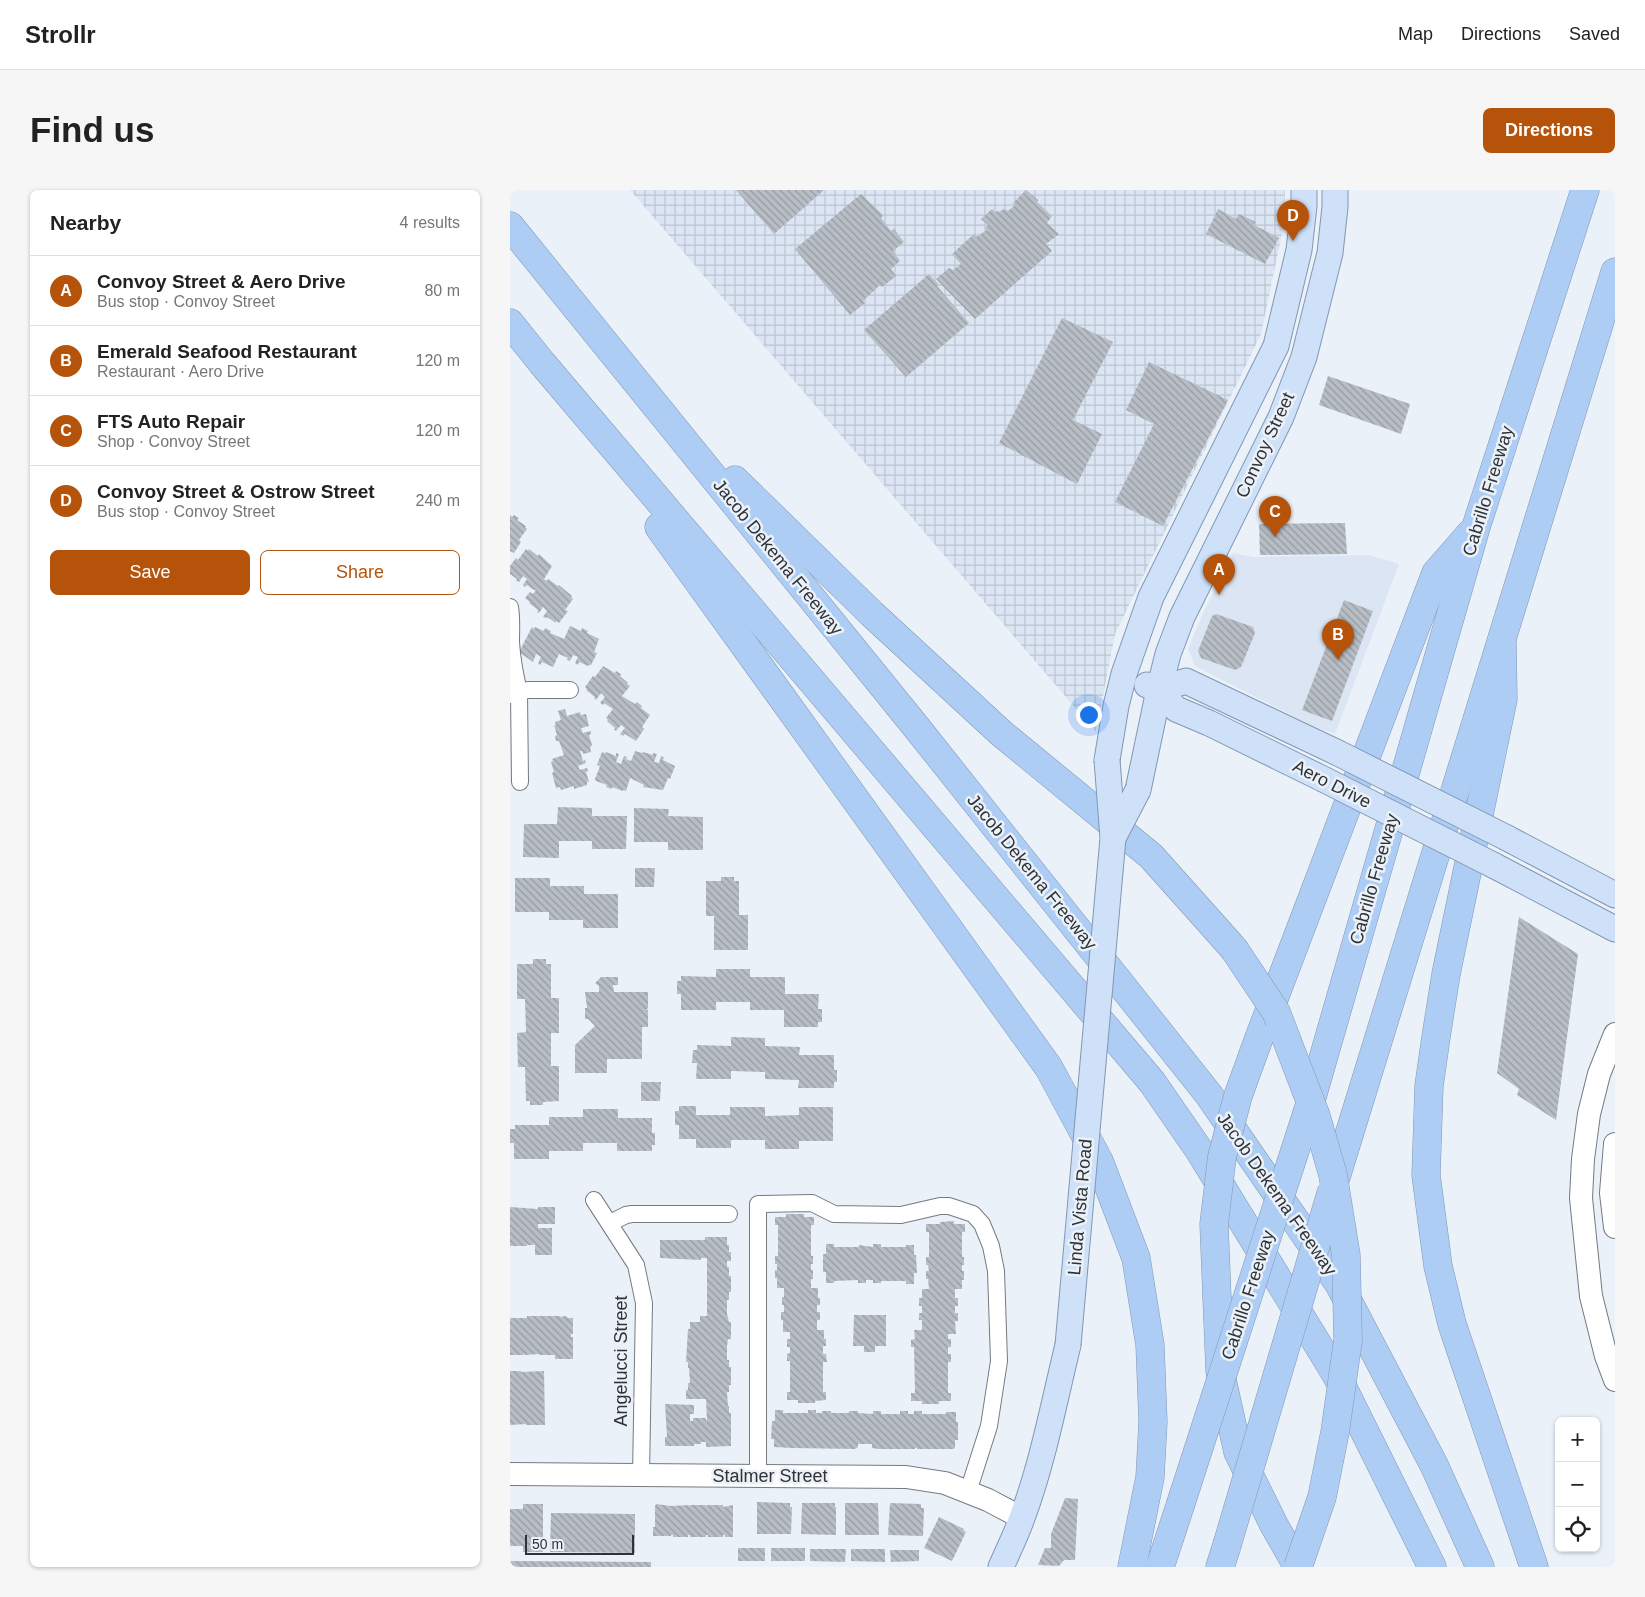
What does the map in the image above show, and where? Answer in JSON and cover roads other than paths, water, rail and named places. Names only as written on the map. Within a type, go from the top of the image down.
[{"type":"highway","name":"Cabrillo Freeway","points":[[1160,1567],[1310,1104],[1476,527],[1585,190]]},
{"type":"highway","name":"Jacob Dekema Freeway","points":[[510,226],[917,728],[1209,1095],[1340,1284],[1434,1465],[1480,1567]]},
{"type":"highway","points":[[1224,1556],[1336,1177],[1615,272]]},
{"type":"highway","points":[[510,323],[1152,1082],[1199,1150],[1337,1376],[1432,1567]]},
{"type":"highway","points":[[542,363],[1048,1068],[1099,1161],[1136,1258],[1150,1345],[1153,1422],[1150,1477],[1132,1567]]},
{"type":"highway","points":[[641,389],[866,608],[1001,733],[1151,856],[1234,949],[1276,1012],[1316,1116],[1333,1175],[1346,1255],[1348,1340],[1335,1432],[1322,1498],[1298,1567]]},
{"type":"highway","points":[[1298,1567],[1274,1525],[1238,1452],[1220,1371],[1214,1224],[1222,1157],[1238,1096],[1259,1038],[1436,573],[1476,527]]},
{"type":"highway","points":[[1502,640],[1503,699],[1446,974],[1429,1086],[1426,1175],[1438,1266],[1452,1324],[1534,1567]]},
{"type":"main road","name":"Convoy Street","points":[[1124,674],[1151,597],[1276,346],[1299,250],[1304,190]]},
{"type":"main road","name":"Convoy Street","points":[[1159,690],[1168,654],[1182,616],[1281,417],[1304,357],[1330,253],[1335,190]]},
{"type":"main road","name":"Aero Drive","points":[[1124,674],[1159,690],[1176,709],[1209,723],[1323,779],[1615,929]]},
{"type":"main road","name":"Linda Vista Road","points":[[1001,1567],[1022,1518],[1044,1445],[1068,1345],[1113,838],[1107,760],[1116,706],[1124,674]]},
{"type":"main road","name":"Aero Drive","points":[[1159,690],[1186,681],[1336,752],[1615,895]]},
{"type":"main road","name":"Linda Vista Road","points":[[1113,838],[1138,790],[1159,690]]},
{"type":"street","points":[[510,606],[520,782]]},
{"type":"street","points":[[514,694],[528,690],[570,690]]},
{"type":"street","points":[[1615,1034],[1599,1074],[1589,1114],[1583,1159],[1581,1198],[1591,1296],[1606,1356],[1615,1380]]},
{"type":"street","points":[[1615,1144],[1611,1193],[1615,1227]]},
{"type":"street","name":"Angelucci Street","points":[[594,1200],[636,1265],[644,1303],[641,1475]]},
{"type":"street","points":[[758,1476],[758,1204],[812,1203],[834,1214],[901,1215],[940,1206],[959,1209],[973,1214],[982,1224],[991,1246],[996,1271],[999,1361],[989,1426],[968,1492]]},
{"type":"street","points":[[610,1224],[626,1215],[632,1214],[729,1214]]},
{"type":"street","name":"Stalmer Street","points":[[510,1474],[906,1477],[945,1483],[1022,1518]]},
{"type":"place","name":"Convoy Street & Ostrow Street","points":[[1293,241]]},
{"type":"place","name":"FTS Auto Repair","points":[[1275,537]]},
{"type":"place","name":"Convoy Street & Aero Drive","points":[[1219,595]]},
{"type":"place","name":"Emerald Seafood Restaurant","points":[[1338,660]]}]
